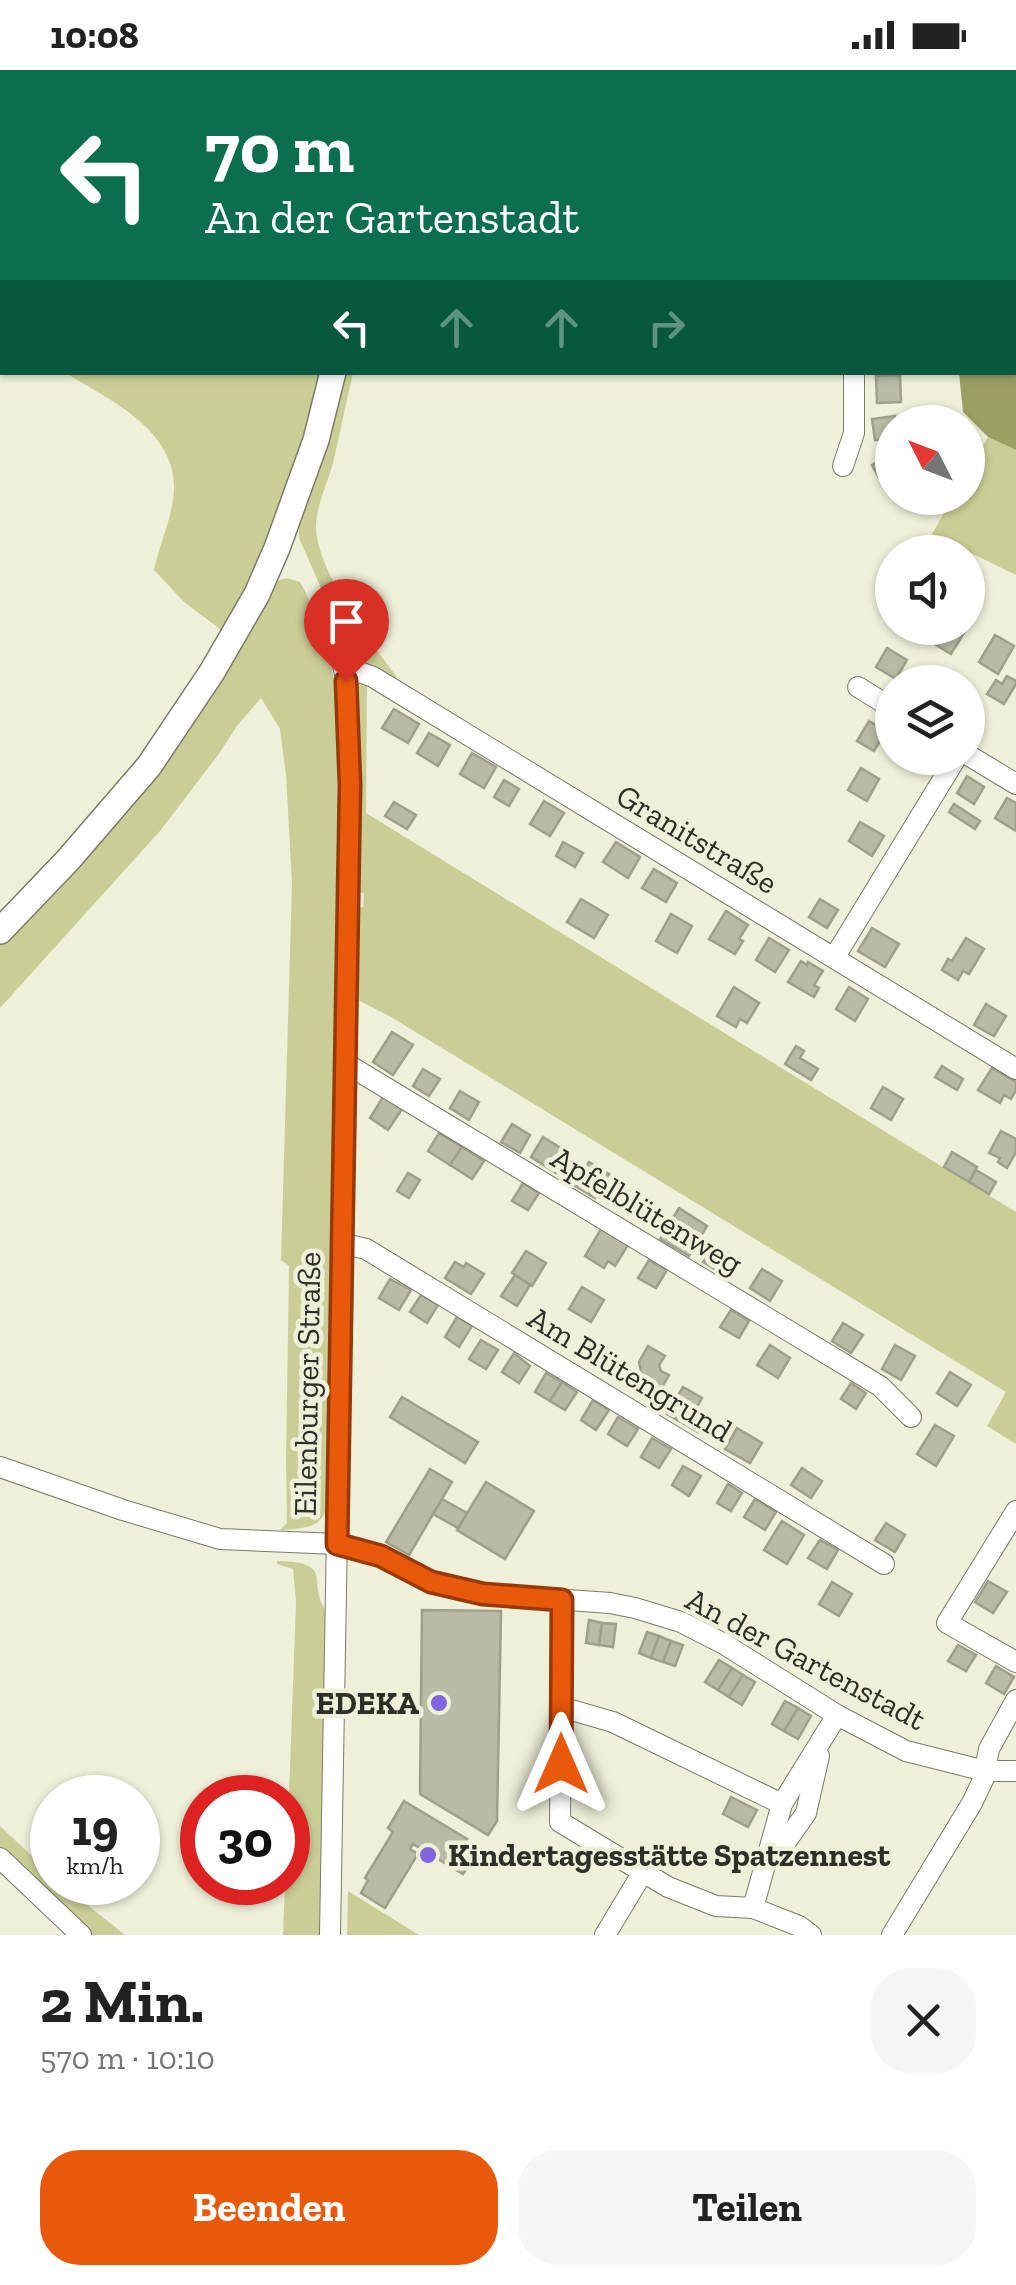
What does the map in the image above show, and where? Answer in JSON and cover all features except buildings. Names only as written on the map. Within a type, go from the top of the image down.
[{"type":"main road","points":[[0,931],[149,766],[235,634],[277,548],[316,440],[333,375]]},
{"type":"street","points":[[843,466],[854,432],[854,375]]},
{"type":"street","name":"Eilenburger Straße","points":[[330,1935],[350,784],[346,681],[340,654]]},
{"type":"street","name":"Granitstraße","points":[[346,681],[357,672],[373,677],[1016,1069]]},
{"type":"street","points":[[858,687],[875,698]]},
{"type":"street","points":[[985,765],[1016,784]]},
{"type":"street","points":[[834,958],[946,775]]},
{"type":"street","name":"Apfelblütenweg","points":[[345,1063],[880,1386],[911,1417]]},
{"type":"street","name":"Am Blütengrund","points":[[341,1243],[366,1249],[884,1564]]},
{"type":"street","name":"An der Gartenstadt","points":[[0,1467],[220,1539],[337,1544],[381,1556],[431,1582],[483,1594],[610,1603],[681,1622],[724,1644],[837,1715],[906,1751],[985,1771],[1016,1771]]},
{"type":"street","points":[[1016,1511],[947,1622],[1016,1662]]},
{"type":"street","points":[[562,1600],[560,1822],[668,1887],[716,1906],[753,1908],[800,1926],[812,1935]]},
{"type":"street","points":[[892,1935],[972,1803],[989,1749],[1016,1700]]},
{"type":"street","points":[[561,1707],[613,1722],[782,1804]]},
{"type":"street","points":[[753,1908],[782,1804],[837,1715]]},
{"type":"street","points":[[765,1865],[806,1813],[823,1739]]},
{"type":"street","points":[[0,1858],[81,1935]]},
{"type":"street","points":[[604,1935],[643,1872]]},
{"type":"shaded area","points":[[69,375],[324,375],[279,524],[224,632],[184,602],[154,570],[173,497],[171,466],[151,432],[119,405]]},
{"type":"shaded area","points":[[341,375],[353,375],[333,463],[318,509],[317,538],[339,593],[397,677],[394,680],[352,658],[299,538],[299,522]]},
{"type":"shaded area","points":[[959,375],[1016,375],[1016,450],[988,437],[985,405],[962,405]]},
{"type":"shaded area","points":[[988,437],[1016,450],[1016,575],[985,560],[985,535],[932,534],[943,515],[985,515]]},
{"type":"shaded area","points":[[286,578],[300,582],[324,635],[330,660],[336,711],[337,794],[330,1494],[324,1514],[315,1524],[280,1530],[287,1523],[289,1266],[281,1260],[292,884],[280,729],[261,698],[160,831],[0,1008],[0,944],[37,906],[271,588]]},
{"type":"shaded area","points":[[367,680],[366,813],[1016,1212],[1016,1444],[987,1426],[1006,1392],[354,998],[355,908],[363,907],[364,893],[355,892],[356,688]]},
{"type":"shaded area","points":[[295,1562],[313,1570],[327,1612],[322,1935],[283,1935],[284,1905],[310,1905],[310,1775],[290,1775],[296,1602],[293,1569],[277,1564]]},
{"type":"shaded area","points":[[0,1826],[30,1854],[30,1877],[0,1849]]},
{"type":"shaded area","points":[[348,1891],[419,1935],[347,1935]]},
{"type":"shaded area","points":[[59,1905],[88,1905],[125,1935],[91,1935]]},
{"type":"place","name":"EDEKA","points":[[439,1703]]},
{"type":"place","name":"Kindertagesstätte Spatzennest","points":[[428,1855]]},
{"type":"route","points":[[346,681],[350,784],[337,1544],[381,1556],[431,1582],[483,1594],[562,1600],[561,1764]]}]
